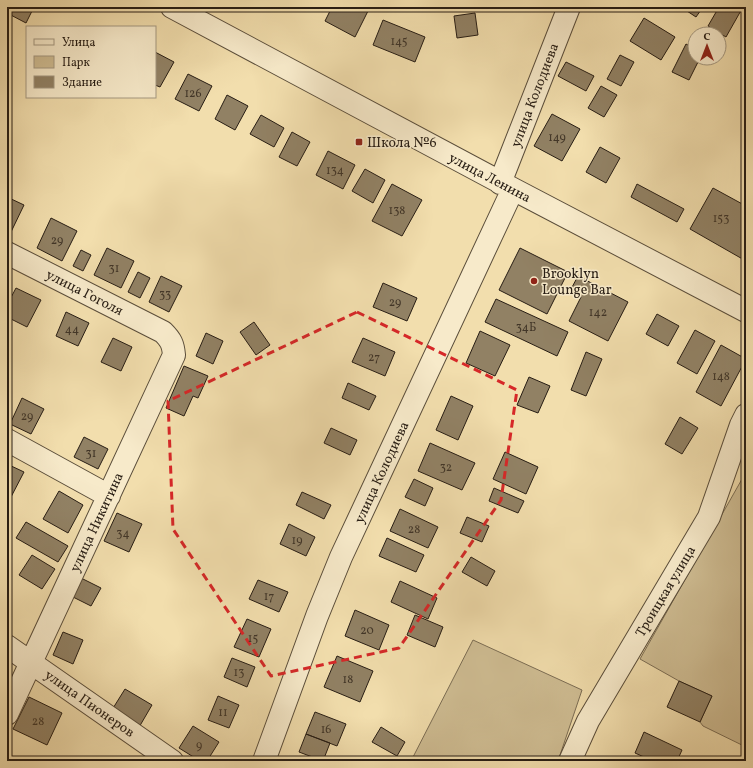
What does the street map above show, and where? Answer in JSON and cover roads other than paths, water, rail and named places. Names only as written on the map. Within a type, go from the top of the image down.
[{"type":"street","name":"улица Ленина","points":[[172,7],[506,186],[746,311]]},
{"type":"street","name":"улица Колодиева","points":[[264,761],[316,616],[506,186],[568,7]]},
{"type":"street","name":"улица Гоголя","points":[[7,253],[163,332]]},
{"type":"street","name":"улица Никитина","points":[[7,714],[174,355],[173,346],[170,339],[163,332]]},
{"type":"street","name":"Троицкая улица","points":[[570,761],[588,722],[709,517],[741,425],[746,415]]},
{"type":"street","points":[[7,440],[108,496]]},
{"type":"street","name":"улица Пионеров","points":[[7,646],[172,761]]},
{"type":"place","name":"Школа №6","points":[[359,142]]},
{"type":"place","name":"Brooklyn Lounge Bar","points":[[534,281]]}]
